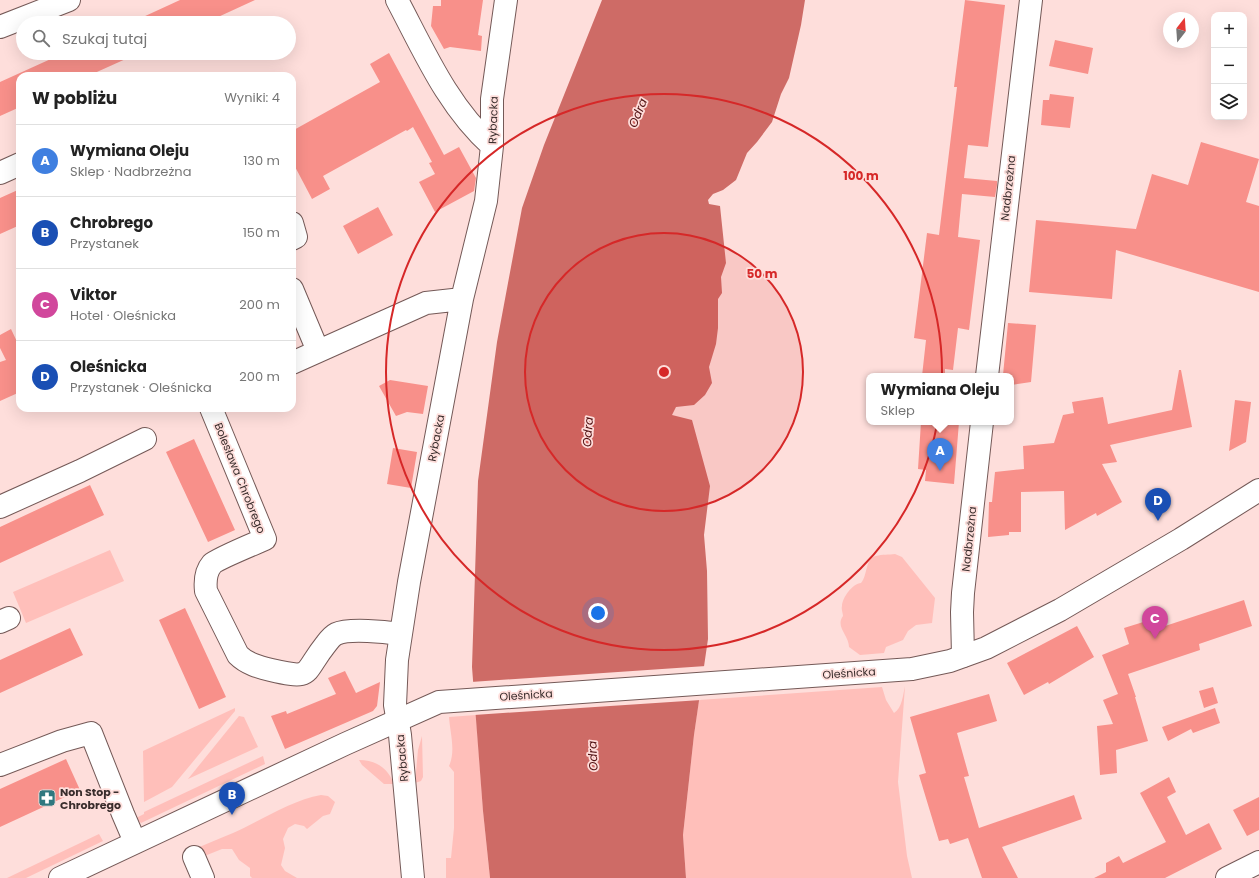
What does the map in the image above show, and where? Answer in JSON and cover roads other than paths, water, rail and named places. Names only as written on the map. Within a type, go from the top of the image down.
[{"type":"street","points":[[28,16],[69,0]]},
{"type":"street","points":[[397,0],[445,90],[459,111],[492,146]]},
{"type":"street","name":"Rybacka","points":[[413,878],[398,720],[395,704],[395,687],[400,634],[462,299],[486,201],[492,146],[492,99],[506,0]]},
{"type":"street","name":"Nadbrzeżna","points":[[987,373],[1031,0]]},
{"type":"street","points":[[0,27],[16,21]]},
{"type":"street","points":[[0,173],[16,166]]},
{"type":"street","points":[[296,299],[318,351]]},
{"type":"street","points":[[296,361],[426,303],[462,299]]},
{"type":"street","name":"Bolesława Chrobrego","points":[[213,412],[265,539],[213,563],[207,572],[205,584],[206,591],[238,655],[242,659],[254,666],[292,675],[304,674]]},
{"type":"street","name":"Nadbrzeżna","points":[[964,656],[962,612],[982,425]]},
{"type":"street","points":[[0,507],[80,471],[145,439]]},
{"type":"street","name":"Oleśnicka","points":[[398,720],[438,702],[882,671],[924,667],[950,661],[986,648],[1060,610],[1181,539],[1259,490]]},
{"type":"street","points":[[294,693],[304,674],[308,671],[323,648],[335,634],[352,631],[369,631],[400,634]]},
{"type":"street","points":[[60,878],[398,720]]},
{"type":"street","points":[[0,765],[62,741],[91,733],[135,842]]},
{"type":"street","points":[[194,857],[203,878]]},
{"type":"street","points":[[1227,878],[1259,862]]},
{"type":"water","name":"Odra","points":[[602,0],[805,0],[789,78],[781,94],[772,122],[747,153],[736,180],[723,190],[713,194],[708,200],[709,204],[720,206],[726,263],[721,277],[722,293],[718,299],[718,328],[716,344],[709,367],[712,383],[705,395],[694,405],[676,407],[672,415],[692,420],[710,486],[704,535],[707,571],[708,639],[694,735],[683,835],[686,878],[490,878],[483,811],[472,667],[478,481],[497,342],[522,208],[544,145]]},
{"type":"place","name":"Wymiana Oleju","points":[[940,471]]},
{"type":"place","name":"Oleśnicka","points":[[1158,521]]},
{"type":"place","name":"Viktor","points":[[1155,639]]},
{"type":"place","name":"Non Stop - Chrobrego","points":[[47,798]]},
{"type":"place","name":"Chrobrego","points":[[232,815]]}]
